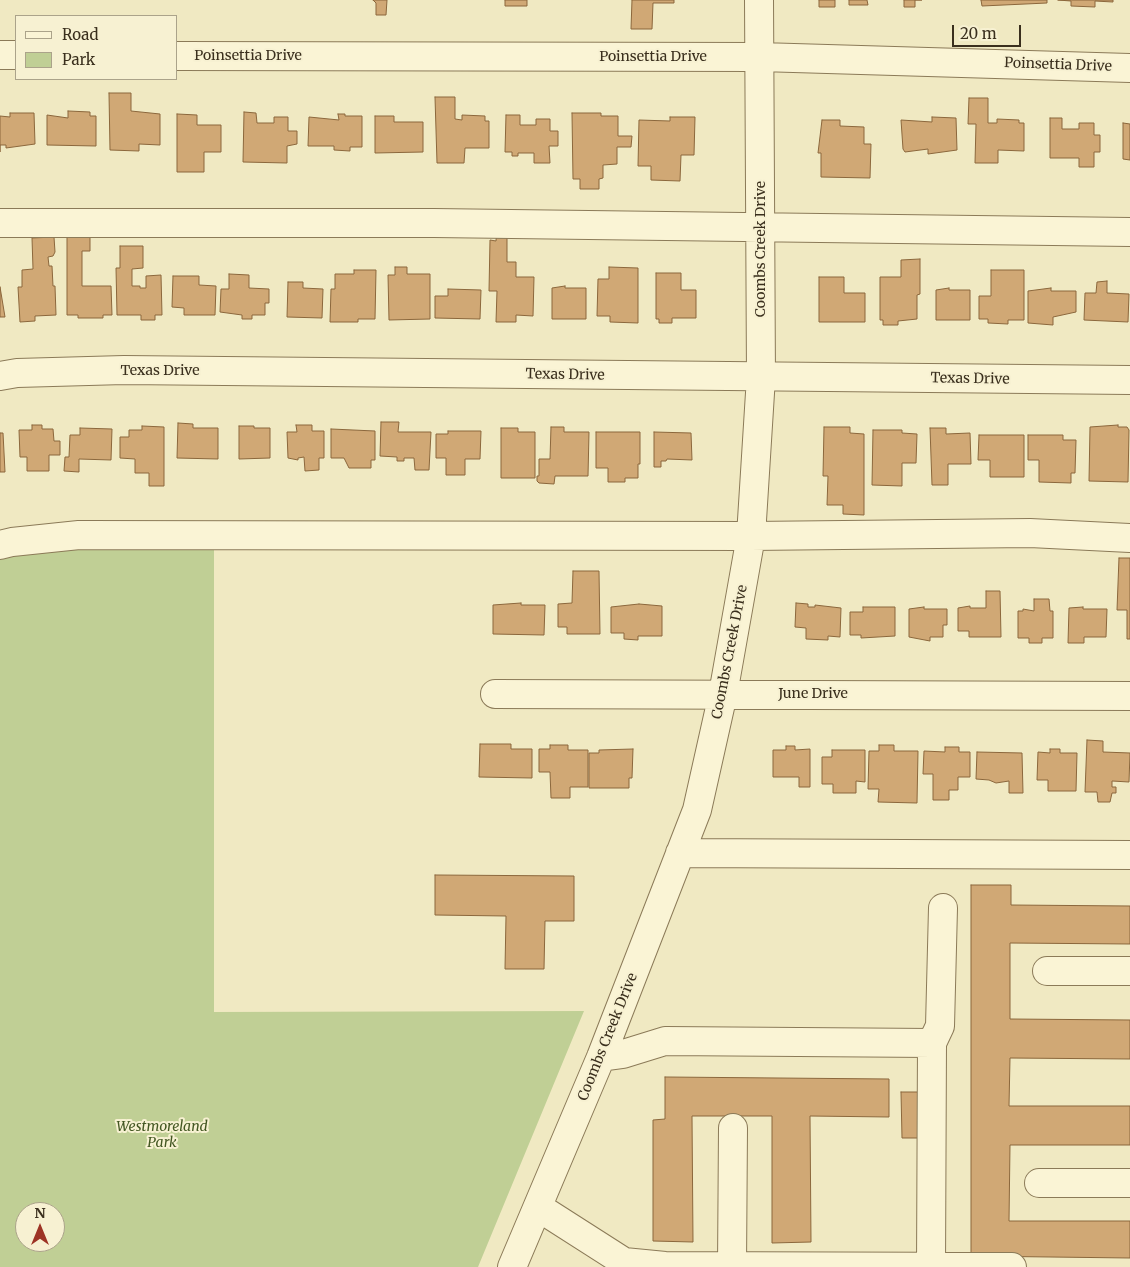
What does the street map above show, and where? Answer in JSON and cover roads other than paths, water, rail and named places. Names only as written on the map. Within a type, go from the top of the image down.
[{"type":"street","name":"Coombs Creek Drive","points":[[512,1267],[601,1057],[697,810],[723,694],[751,536],[761,377],[759,0]]},
{"type":"street","points":[[0,55],[15,55]]},
{"type":"street","name":"Poinsettia Drive","points":[[178,56],[760,57],[1130,68]]},
{"type":"street","points":[[0,223],[434,223],[1130,232]]},
{"type":"street","name":"Texas Drive","points":[[0,376],[124,370],[1130,380]]},
{"type":"street","points":[[0,545],[79,535],[751,536],[1030,533],[1130,538]]},
{"type":"street","name":"June Drive","points":[[495,694],[1130,696]]},
{"type":"street","points":[[680,853],[1130,855]]},
{"type":"street","points":[[931,1267],[932,1043],[940,1026],[943,908]]},
{"type":"street","points":[[1046,971],[1130,972]]},
{"type":"street","points":[[601,1057],[623,1054],[664,1040],[932,1043]]},
{"type":"street","points":[[732,1266],[733,1128]]},
{"type":"street","points":[[1039,1184],[1130,1183]]},
{"type":"street","points":[[538,1206],[624,1262],[664,1266],[1012,1267]]},
{"type":"park label","name":"Westmoreland Park","points":[[162,1136]]}]
